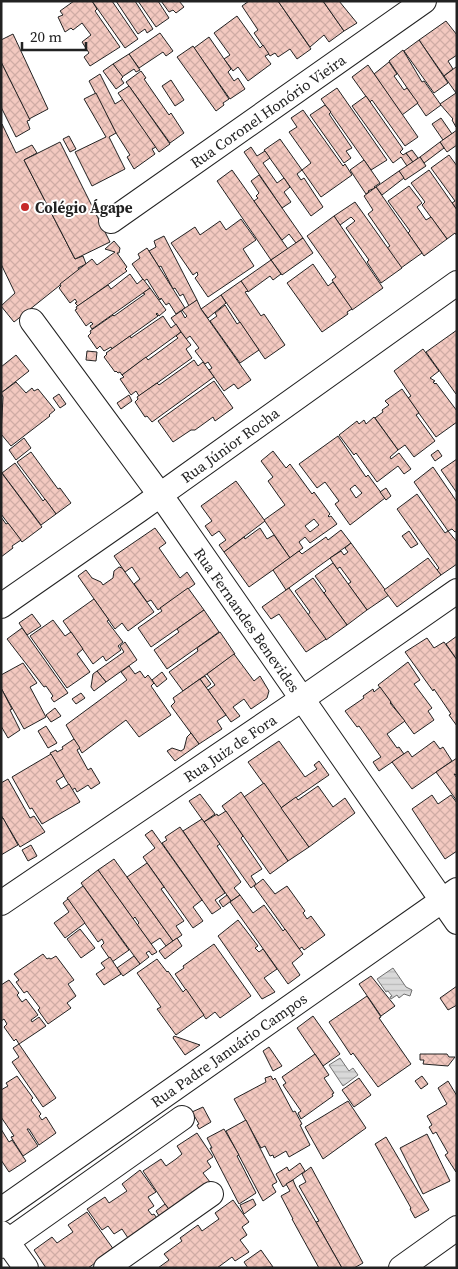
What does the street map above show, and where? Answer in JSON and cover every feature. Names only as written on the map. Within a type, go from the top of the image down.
[{"type":"street","name":"Rua Coronel Honório Vieira","points":[[112,221],[424,1]]},
{"type":"street","name":"Rua Júnior Rocha","points":[[1,606],[457,283]]},
{"type":"street","name":"Rua Fernandes Benevides","points":[[32,321],[160,495],[302,699],[449,896],[457,922]]},
{"type":"street","name":"Rua Juiz de Fora","points":[[1,903],[302,699],[457,590]]},
{"type":"street","name":"Rua Padre Januário Campos","points":[[1,1210],[449,896]]},
{"type":"street","points":[[26,1268],[3,1240],[182,1118]]},
{"type":"street","points":[[106,1268],[211,1194]]},
{"type":"street","points":[[401,1268],[457,1228]]},
{"type":"shaded area","points":[[393,968],[406,987],[412,990],[410,996],[404,994],[399,998],[397,995],[391,999],[390,997],[392,996],[388,991],[386,992],[377,979]]},
{"type":"shaded area","points":[[340,1058],[349,1071],[353,1068],[358,1075],[343,1086],[329,1065]]},
{"type":"building","points":[[74,1],[92,1],[97,9],[95,11],[120,47],[90,66],[84,57],[89,53],[82,42],[91,35],[82,23],[73,30],[71,28],[65,32],[58,17],[63,15],[60,11]]},
{"type":"building","points":[[92,1],[112,1],[138,39],[125,48]]},
{"type":"building","points":[[116,1],[135,1],[153,29],[147,33],[145,29],[138,34]]},
{"type":"building","points":[[138,1],[158,1],[169,18],[156,27]]},
{"type":"building","points":[[161,1],[179,1],[184,7],[176,13],[173,10],[169,12]]},
{"type":"building","points":[[249,1],[278,1],[311,49],[297,59],[290,49],[278,57],[275,53],[270,56],[254,33],[258,30],[242,6]]},
{"type":"building","points":[[278,1],[323,1],[344,31],[329,42],[324,35],[310,47]]},
{"type":"building","points":[[323,1],[339,1],[357,23],[344,31]]},
{"type":"building","points":[[237,16],[260,48],[263,45],[269,54],[265,56],[271,64],[248,81],[238,67],[233,71],[224,59],[230,55],[214,33]]},
{"type":"building","points":[[446,21],[457,35],[457,55],[448,61],[453,69],[444,76],[419,40]]},
{"type":"building","points":[[160,33],[173,51],[166,56],[163,52],[139,68],[129,54]]},
{"type":"building","points":[[13,34],[48,109],[29,119],[1,62],[1,40]]},
{"type":"building","points":[[209,37],[231,69],[228,72],[234,81],[238,78],[245,89],[230,99],[194,48]]},
{"type":"building","points":[[419,40],[448,83],[434,93],[404,51]]},
{"type":"building","points":[[193,46],[229,99],[216,111],[177,57]]},
{"type":"building","points":[[403,50],[422,82],[424,81],[441,105],[426,116],[389,61]]},
{"type":"building","points":[[129,54],[140,70],[136,72],[134,69],[122,77],[113,64]]},
{"type":"building","points":[[1,62],[30,120],[27,121],[30,129],[16,137],[1,107]]},
{"type":"building","points":[[389,62],[397,74],[394,76],[404,90],[407,88],[418,103],[402,115],[374,74]]},
{"type":"building","points":[[113,64],[123,77],[121,79],[124,83],[116,89],[103,71]]},
{"type":"building","points":[[368,65],[418,137],[405,146],[372,100],[370,102],[352,77]]},
{"type":"building","points":[[457,67],[456,93],[444,76]]},
{"type":"building","points":[[141,71],[146,78],[144,79],[184,133],[170,143],[126,82]]},
{"type":"building","points":[[100,74],[115,104],[123,99],[156,147],[152,149],[155,154],[134,169],[127,157],[130,155],[116,133],[89,81]]},
{"type":"building","points":[[171,80],[184,100],[175,106],[162,86]]},
{"type":"building","points":[[129,86],[170,144],[159,152],[118,93]]},
{"type":"building","points":[[337,88],[387,160],[371,170],[321,99]]},
{"type":"building","points":[[96,93],[116,133],[109,137],[125,169],[92,186],[75,152],[106,137],[84,99]]},
{"type":"building","points":[[456,93],[456,127],[453,119],[440,104]]},
{"type":"building","points":[[366,96],[403,149],[400,152],[403,155],[406,153],[413,162],[407,166],[401,157],[393,163],[352,106]]},
{"type":"building","points":[[325,105],[352,148],[346,151],[351,158],[344,163],[310,115]]},
{"type":"building","points":[[303,110],[343,166],[345,164],[352,175],[321,197],[302,170],[311,163],[289,132],[297,127],[291,118]]},
{"type":"building","points":[[441,118],[452,134],[443,140],[432,124]]},
{"type":"building","name":"Colégio Ágape","points":[[2,124],[16,153],[32,145],[37,153],[24,160],[75,259],[83,256],[86,264],[78,268],[79,270],[14,322],[1,306],[15,293],[1,264]]},
{"type":"building","points":[[457,130],[457,145],[447,152],[440,142]]},
{"type":"building","points":[[69,136],[76,149],[70,152],[63,139]]},
{"type":"building","points":[[280,139],[302,170],[297,174],[301,180],[304,178],[323,207],[311,216],[264,150]]},
{"type":"building","points":[[60,142],[110,242],[75,259],[24,160]]},
{"type":"building","points":[[440,142],[444,148],[424,163],[420,157]]},
{"type":"building","points":[[251,147],[257,156],[265,151],[270,158],[263,163],[277,183],[284,178],[290,187],[284,192],[291,202],[282,208],[244,152]]},
{"type":"building","points":[[412,150],[418,158],[413,162],[406,153]]},
{"type":"building","points":[[449,155],[457,166],[457,210],[452,203],[455,201],[431,168]]},
{"type":"building","points":[[420,157],[426,166],[405,180],[399,171]]},
{"type":"building","points":[[364,160],[380,183],[366,194],[350,170]]},
{"type":"building","points":[[232,170],[288,249],[271,260],[217,181]]},
{"type":"building","points":[[429,170],[457,210],[457,236],[455,233],[447,239],[422,205],[425,202],[411,183]]},
{"type":"building","points":[[399,171],[404,178],[382,195],[376,187]]},
{"type":"building","points":[[259,175],[303,238],[296,243],[289,234],[282,240],[254,201],[258,198],[256,196],[259,193],[251,181]]},
{"type":"building","points":[[409,186],[422,203],[417,207],[426,220],[431,217],[447,239],[424,256],[408,233],[410,231],[388,201]]},
{"type":"building","points":[[376,187],[422,253],[401,268],[387,248],[390,246],[368,214],[373,210],[364,196]]},
{"type":"building","points":[[355,202],[402,268],[381,283],[367,262],[369,260],[346,228],[355,221],[351,217],[340,225],[334,216]]},
{"type":"building","points":[[334,216],[383,288],[352,310],[332,280],[336,277],[307,236]]},
{"type":"building","points":[[241,219],[256,240],[243,249],[254,266],[208,297],[195,278],[198,275],[197,272],[193,275],[171,243],[195,227],[200,235],[220,221],[226,230]]},
{"type":"building","points":[[164,236],[197,300],[189,306],[183,294],[180,296],[175,288],[173,289],[161,266],[159,267],[149,251],[156,247],[154,241]]},
{"type":"building","points":[[303,238],[313,253],[282,275],[271,260]]},
{"type":"building","points":[[114,241],[120,248],[119,253],[117,253],[127,267],[125,269],[127,271],[78,306],[75,303],[77,302],[75,299],[70,303],[59,288],[60,284],[92,259],[97,265],[115,252],[105,249]]},
{"type":"building","points":[[147,248],[185,308],[176,314],[169,303],[166,305],[161,298],[160,300],[147,279],[144,281],[132,264],[140,258],[138,254]]},
{"type":"building","points":[[271,260],[281,274],[273,280],[270,276],[248,292],[241,281]]},
{"type":"building","points":[[313,264],[328,286],[333,282],[352,309],[347,312],[348,314],[322,332],[287,283]]},
{"type":"building","points":[[130,274],[137,284],[143,279],[150,288],[92,329],[90,326],[93,324],[91,322],[86,326],[75,310],[77,309],[76,307],[108,285],[111,289]]},
{"type":"building","points":[[241,281],[248,291],[245,292],[261,316],[264,314],[285,345],[265,359],[221,295]]},
{"type":"building","points":[[150,288],[166,310],[159,316],[157,313],[158,316],[112,349],[111,347],[104,351],[100,346],[97,349],[88,336],[91,333],[90,331],[145,294],[143,293]]},
{"type":"building","points":[[221,295],[226,303],[208,318],[201,309]]},
{"type":"building","points":[[197,300],[201,309],[251,380],[238,389],[234,384],[224,391],[209,370],[212,368],[208,362],[205,364],[195,351],[199,348],[190,336],[186,339],[171,318],[181,311],[185,318],[187,316],[182,310]]},
{"type":"building","points":[[225,305],[237,324],[240,322],[259,350],[240,363],[210,321],[217,316],[215,313]]},
{"type":"building","points":[[163,316],[171,328],[176,324],[181,332],[122,375],[120,372],[115,372],[104,357],[106,353]]},
{"type":"building","points":[[457,330],[457,394],[456,394],[426,352]]},
{"type":"building","points":[[181,332],[191,345],[186,349],[192,358],[139,396],[136,391],[131,395],[120,379],[124,377],[122,375],[146,357],[148,360],[178,338],[176,336]]},
{"type":"building","points":[[423,349],[439,371],[430,378],[435,381],[433,382],[436,383],[457,411],[457,422],[436,437],[408,398],[411,396],[394,371]]},
{"type":"building","points":[[87,351],[97,352],[96,361],[86,360]]},
{"type":"building","points":[[16,355],[29,371],[1,393],[1,367]]},
{"type":"building","points":[[194,360],[198,366],[203,362],[214,377],[152,422],[147,416],[145,417],[135,402],[138,399],[137,397],[157,383],[159,385]]},
{"type":"building","points":[[214,381],[233,408],[215,421],[213,417],[173,442],[158,421]]},
{"type":"building","points":[[16,382],[26,393],[32,388],[34,391],[38,389],[55,410],[11,446],[1,434],[3,397],[1,393]]},
{"type":"building","points":[[402,389],[419,413],[416,415],[435,441],[414,457],[405,445],[398,450],[375,418],[389,405],[385,401]]},
{"type":"building","points":[[59,394],[66,404],[60,408],[53,398]]},
{"type":"building","points":[[129,395],[132,401],[121,409],[117,403]]},
{"type":"building","points":[[374,417],[398,450],[390,457],[391,459],[399,453],[411,469],[404,474],[398,466],[377,482],[356,453],[354,455],[339,435],[357,421],[359,424],[364,420],[366,424]]},
{"type":"building","points":[[338,436],[366,477],[368,475],[385,498],[350,525],[335,504],[339,501],[325,482],[317,488],[299,464]],"holes":[[[355,485],[362,493],[356,498],[350,489]]]},
{"type":"building","points":[[24,438],[31,448],[16,460],[9,450]]},
{"type":"building","points":[[438,450],[442,456],[435,461],[431,455]]},
{"type":"building","points":[[273,451],[286,468],[290,464],[312,494],[314,492],[330,514],[328,516],[331,516],[337,524],[310,543],[305,537],[299,542],[303,548],[290,558],[264,520],[285,505],[268,481],[273,477],[261,461]],"holes":[[[314,519],[319,525],[310,532],[305,526]]]},
{"type":"building","points":[[31,452],[58,489],[60,488],[71,503],[56,514],[17,462]]},
{"type":"building","points":[[457,459],[457,493],[441,470]]},
{"type":"building","points":[[15,463],[43,501],[45,499],[56,514],[41,525],[2,473]]},
{"type":"building","points":[[433,467],[457,502],[457,531],[455,532],[452,529],[448,531],[414,482]]},
{"type":"building","points":[[1,472],[42,527],[22,542],[1,514]]},
{"type":"building","points":[[236,481],[265,521],[224,552],[219,545],[226,540],[219,531],[212,536],[205,526],[212,521],[201,506]]},
{"type":"building","points":[[386,488],[391,496],[386,500],[380,492]]},
{"type":"building","points":[[417,494],[445,533],[448,531],[457,542],[457,564],[441,575],[437,570],[439,568],[397,509]]},
{"type":"building","points":[[1,517],[21,540],[1,557]]},
{"type":"building","points":[[155,528],[166,543],[159,548],[180,578],[187,572],[195,584],[158,610],[151,600],[147,602],[134,584],[140,579],[132,567],[125,572],[114,556]]},
{"type":"building","points":[[260,528],[267,539],[274,535],[290,558],[249,587],[224,552]]},
{"type":"building","points":[[341,530],[351,543],[286,590],[273,570],[299,551],[302,554],[326,537],[328,540]]},
{"type":"building","points":[[409,531],[418,544],[411,548],[402,536]]},
{"type":"building","points":[[351,543],[389,595],[367,610],[348,584],[351,582],[340,567],[337,569],[330,558],[341,551],[344,555],[348,552],[345,548]]},
{"type":"building","points":[[428,558],[441,575],[397,607],[384,590]]},
{"type":"building","points":[[333,563],[367,610],[347,625],[324,593],[326,591],[315,576]]},
{"type":"building","points":[[119,567],[122,568],[154,612],[128,631],[122,623],[115,629],[78,576],[86,570],[92,578],[103,585],[113,578],[114,571]]},
{"type":"building","points":[[313,578],[347,625],[326,640],[308,615],[310,612],[295,591]]},
{"type":"building","points":[[188,588],[204,610],[151,647],[138,628],[162,611],[160,608]]},
{"type":"building","points":[[289,588],[326,639],[306,652],[279,614],[271,619],[262,607]]},
{"type":"building","points":[[94,599],[109,620],[107,621],[123,642],[118,646],[121,650],[106,661],[103,656],[93,664],[63,621]]},
{"type":"building","points":[[204,610],[219,632],[167,669],[154,650],[179,632],[177,629]]},
{"type":"building","points":[[32,614],[41,626],[27,635],[19,623]]},
{"type":"building","points":[[53,620],[65,636],[71,632],[83,649],[77,654],[90,672],[67,688],[30,636]]},
{"type":"building","points":[[22,628],[68,693],[54,702],[51,698],[53,696],[46,686],[44,687],[7,639]]},
{"type":"building","points":[[220,632],[235,654],[183,691],[169,672],[198,651],[197,648]]},
{"type":"building","points":[[457,636],[457,660],[446,644]]},
{"type":"building","points":[[427,638],[434,648],[444,642],[457,660],[457,726],[434,689],[433,691],[405,652]]},
{"type":"building","points":[[125,642],[137,660],[106,682],[97,671],[124,652],[120,646]]},
{"type":"building","points":[[234,654],[254,681],[260,676],[269,691],[267,698],[251,709],[244,699],[233,707],[240,716],[231,722],[208,690],[215,685],[207,674]]},
{"type":"building","points":[[408,662],[420,680],[414,684],[432,708],[428,711],[434,720],[414,734],[378,685]]},
{"type":"building","points":[[23,663],[37,683],[30,687],[46,717],[24,729],[1,688],[1,675]]},
{"type":"building","points":[[129,666],[135,674],[140,671],[145,678],[148,675],[154,683],[151,686],[171,715],[139,737],[126,720],[82,753],[66,725],[127,680],[121,672]]},
{"type":"building","points":[[97,671],[106,682],[94,691],[91,687],[93,674]]},
{"type":"building","points":[[162,672],[167,679],[157,687],[152,680]]},
{"type":"building","points":[[205,676],[211,684],[206,688],[200,679]]},
{"type":"building","points":[[200,679],[226,715],[217,721],[222,729],[199,744],[171,706],[175,702],[173,698]]},
{"type":"building","points":[[380,687],[405,721],[387,734],[404,754],[379,771],[373,762],[381,757],[359,726],[357,727],[345,711],[364,698],[363,696],[373,689],[374,692]]},
{"type":"building","points":[[1,688],[20,730],[8,738],[1,726]]},
{"type":"building","points":[[81,693],[85,698],[76,704],[72,699]]},
{"type":"building","points":[[55,708],[61,716],[51,722],[46,715]]},
{"type":"building","points":[[46,726],[57,743],[48,748],[38,731]]},
{"type":"building","points":[[191,733],[199,744],[175,761],[167,751],[172,748],[181,751],[184,749],[187,737]]},
{"type":"building","points":[[74,739],[80,748],[77,750],[88,770],[91,768],[100,783],[91,789],[88,785],[77,792],[75,788],[72,790],[50,753],[63,749],[62,747]]},
{"type":"building","points":[[279,741],[305,777],[317,769],[314,765],[319,761],[329,775],[281,808],[248,762]]},
{"type":"building","points":[[434,741],[440,749],[443,747],[452,761],[412,789],[392,762],[408,751],[412,757]]},
{"type":"building","points":[[51,754],[64,776],[56,781],[61,789],[69,784],[80,802],[42,824],[32,808],[30,809],[12,777]]},
{"type":"building","points":[[457,758],[457,775],[454,774],[457,778],[457,801],[436,772]]},
{"type":"building","points":[[8,779],[30,818],[34,816],[45,832],[20,847],[1,815],[1,783]]},
{"type":"building","points":[[264,783],[309,847],[288,861],[244,797]]},
{"type":"building","points":[[318,786],[333,807],[345,798],[355,813],[309,847],[281,808],[296,797],[298,800]]},
{"type":"building","points":[[241,792],[288,861],[270,874],[222,806]]},
{"type":"building","points":[[200,794],[215,814],[204,822],[189,801]]},
{"type":"building","points":[[432,795],[438,804],[451,795],[457,803],[457,851],[445,859],[412,809]]},
{"type":"building","points":[[226,811],[262,869],[251,876],[256,884],[251,888],[204,822]]},
{"type":"building","points":[[3,818],[18,845],[1,855],[1,819]]},
{"type":"building","points":[[202,819],[220,844],[217,846],[241,882],[234,888],[240,895],[231,901],[183,831]]},
{"type":"building","points":[[180,827],[225,893],[215,900],[221,908],[212,914],[162,843],[167,840],[165,837]]},
{"type":"building","points":[[152,830],[202,900],[193,907],[203,921],[193,928],[143,857],[155,848],[145,835]]},
{"type":"building","points":[[31,845],[37,856],[28,861],[22,850]]},
{"type":"building","points":[[114,859],[173,941],[166,946],[160,938],[151,944],[137,925],[139,923],[135,917],[133,919],[98,870]]},
{"type":"building","points":[[147,863],[164,887],[161,889],[184,921],[176,926],[182,935],[173,941],[127,877]]},
{"type":"building","points":[[98,870],[157,952],[152,955],[149,951],[146,953],[149,957],[140,964],[81,883]]},
{"type":"building","points":[[263,879],[275,894],[287,886],[305,911],[303,913],[307,919],[311,916],[325,935],[304,950],[302,947],[299,949],[254,886]]},
{"type":"building","points":[[83,886],[129,950],[112,962],[101,946],[104,943],[102,939],[98,942],[67,898]]},
{"type":"building","points":[[227,895],[231,901],[223,907],[219,901]]},
{"type":"building","points":[[240,895],[253,913],[264,905],[303,954],[292,963],[300,975],[288,984],[230,902]]},
{"type":"building","points":[[68,899],[85,923],[65,938],[54,923],[69,912],[63,903]]},
{"type":"building","points":[[238,920],[258,946],[255,948],[259,952],[263,949],[277,969],[264,978],[275,992],[262,999],[218,936]]},
{"type":"building","points":[[80,929],[95,948],[81,958],[67,939]]},
{"type":"building","points":[[177,938],[182,946],[165,959],[159,951]]},
{"type":"building","points":[[214,944],[251,996],[220,1018],[215,1012],[206,1019],[175,974]]},
{"type":"building","points":[[43,954],[47,959],[56,956],[74,980],[68,984],[76,996],[67,1003],[71,1008],[48,1024],[38,1010],[40,1008],[27,991],[24,993],[16,982],[19,980],[14,974]]},
{"type":"building","points":[[134,956],[140,964],[123,976],[117,968]]},
{"type":"building","points":[[110,957],[121,974],[104,985],[96,974],[105,968],[101,963]]},
{"type":"building","points":[[157,959],[183,992],[186,989],[204,1015],[176,1035],[157,1009],[161,1007],[137,973]]},
{"type":"building","points":[[371,976],[395,1006],[381,1016],[359,984]]},
{"type":"building","points":[[9,980],[19,993],[17,995],[22,1002],[26,999],[38,1015],[31,1020],[32,1022],[39,1017],[46,1026],[19,1044],[16,1039],[14,1041],[4,1027],[7,1024],[4,1019],[1,1021],[1,985]]},
{"type":"building","points":[[457,986],[457,1005],[448,1010],[440,998]]},
{"type":"building","points":[[367,996],[381,1017],[379,1018],[411,1064],[378,1087],[353,1053],[351,1055],[329,1022]]},
{"type":"building","points":[[313,1016],[340,1054],[323,1066],[297,1028]]},
{"type":"building","points":[[174,1036],[200,1045],[185,1055],[173,1038]]},
{"type":"building","points":[[19,1044],[56,1098],[43,1107],[12,1062],[19,1057],[13,1048]]},
{"type":"building","points":[[269,1047],[282,1066],[273,1071],[263,1051]]},
{"type":"building","points":[[315,1054],[329,1075],[324,1078],[334,1093],[332,1094],[333,1096],[301,1119],[298,1113],[301,1111],[283,1085],[286,1083],[282,1077]]},
{"type":"building","points":[[420,1054],[447,1054],[449,1057],[455,1057],[448,1066],[423,1064],[424,1060],[420,1060]]},
{"type":"building","points":[[17,1076],[33,1098],[31,1100],[41,1114],[39,1116],[42,1120],[46,1117],[56,1133],[39,1145],[29,1129],[27,1129],[38,1146],[23,1156],[11,1137],[14,1136],[1,1117],[1,1090],[8,1086],[6,1083]]},
{"type":"building","points":[[271,1076],[273,1080],[275,1078],[293,1112],[295,1111],[310,1145],[289,1157],[286,1151],[274,1158],[273,1155],[270,1156],[265,1146],[261,1148],[234,1099],[266,1082],[265,1078]]},
{"type":"building","points":[[422,1076],[428,1084],[421,1089],[415,1081]]},
{"type":"building","points":[[359,1078],[371,1095],[354,1107],[342,1090]]},
{"type":"building","points":[[448,1081],[457,1096],[456,1172],[445,1155],[448,1153],[436,1132],[433,1134],[429,1127],[432,1125],[427,1116],[447,1104],[438,1088]]},
{"type":"building","points":[[348,1101],[366,1128],[323,1159],[305,1127]]},
{"type":"building","points":[[203,1107],[211,1122],[199,1129],[197,1125],[199,1124],[192,1112]]},
{"type":"building","points":[[246,1120],[277,1182],[272,1185],[276,1192],[263,1201],[226,1131]]},
{"type":"building","points":[[1,1129],[9,1142],[12,1140],[26,1161],[9,1172],[1,1160]]},
{"type":"building","points":[[224,1129],[239,1155],[237,1156],[256,1193],[239,1204],[210,1148],[212,1148],[207,1138]]},
{"type":"building","points":[[197,1133],[213,1157],[207,1161],[211,1167],[203,1173],[210,1182],[169,1210],[143,1171],[161,1159],[166,1166],[176,1159],[182,1154],[177,1146]]},
{"type":"building","points":[[427,1134],[450,1181],[423,1194],[400,1148]]},
{"type":"building","points":[[386,1137],[429,1210],[415,1218],[375,1144]]},
{"type":"building","points":[[300,1163],[305,1171],[283,1187],[276,1174],[287,1167],[289,1171]]},
{"type":"building","points":[[311,1167],[363,1263],[354,1268],[342,1268],[316,1222],[319,1221],[299,1186],[306,1182],[302,1174]]},
{"type":"building","points":[[140,1170],[156,1192],[148,1197],[154,1206],[148,1210],[159,1221],[130,1241],[122,1229],[114,1234],[108,1226],[102,1230],[87,1209],[105,1197],[109,1203],[127,1191],[122,1184]]},
{"type":"building","points":[[293,1180],[342,1268],[319,1268],[281,1196],[290,1191],[286,1184]]},
{"type":"building","points":[[253,1199],[256,1205],[244,1214],[240,1205]]},
{"type":"building","points":[[233,1200],[249,1222],[242,1227],[247,1235],[240,1240],[249,1252],[235,1261],[232,1257],[217,1268],[158,1268],[169,1260],[164,1254],[182,1241],[180,1238],[198,1225],[202,1231],[219,1219],[215,1213]]},
{"type":"building","points":[[165,1204],[171,1212],[161,1219],[156,1211]]},
{"type":"building","points":[[87,1212],[114,1250],[88,1268],[46,1268],[34,1250],[52,1237],[57,1243],[73,1232],[68,1225]]},
{"type":"building","points":[[261,1250],[273,1267],[248,1268],[244,1262]]},
{"type":"place","name":"Colégio Ágape","points":[[25,207]]}]
